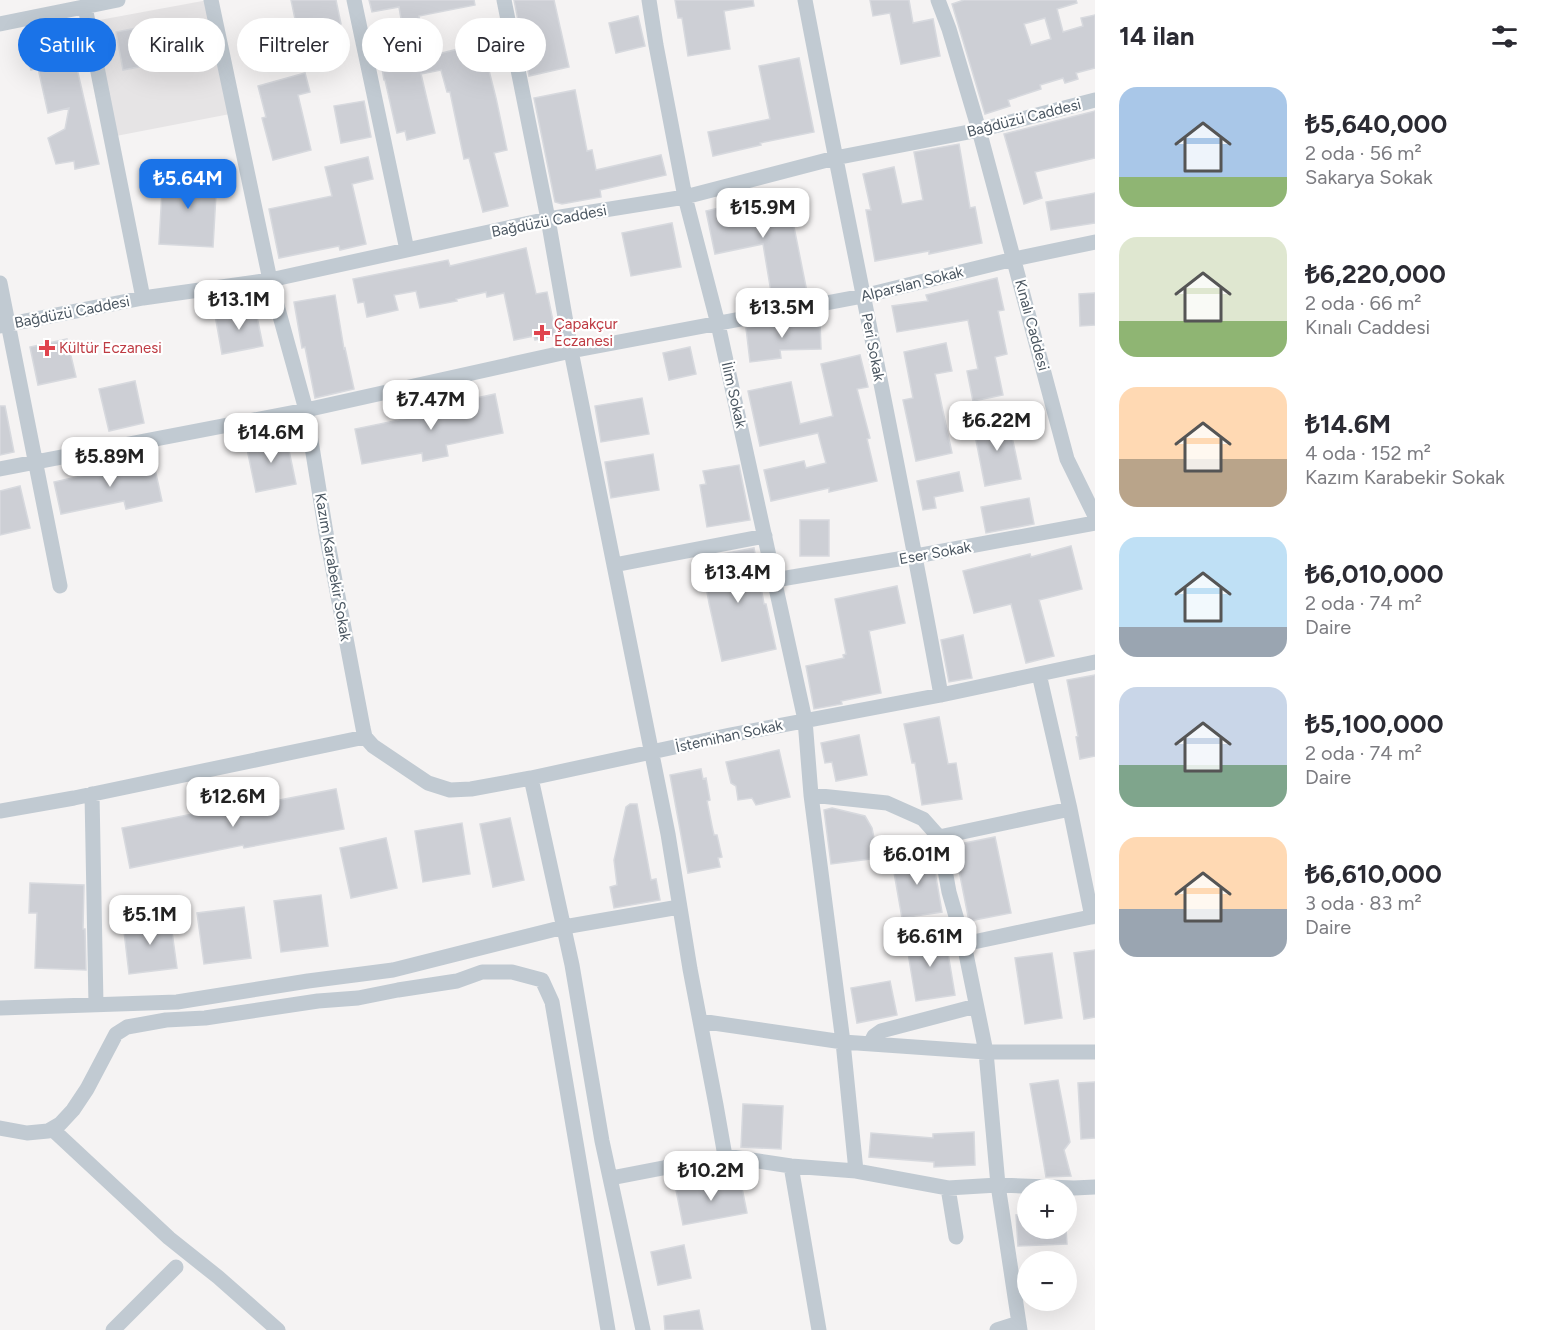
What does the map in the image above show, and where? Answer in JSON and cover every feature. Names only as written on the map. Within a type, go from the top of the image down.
[{"type":"street","points":[[0,24],[118,0]]},
{"type":"street","name":"Kazım Karabekir Sokak","points":[[211,0],[270,280],[306,410],[326,533],[369,741]]},
{"type":"street","points":[[354,0],[407,250]]},
{"type":"street","points":[[504,0],[548,219],[571,351],[668,834],[679,907],[725,1156]]},
{"type":"street","name":"İlim Sokak","points":[[649,0],[685,197],[718,324],[805,720],[811,795],[843,1042],[856,1171]]},
{"type":"street","name":"Peri Sokak","points":[[805,0],[916,556],[941,695]]},
{"type":"street","name":"Kınalı Caddesi","points":[[939,0],[950,29],[979,130],[1067,459],[1095,516]]},
{"type":"street","points":[[86,7],[143,298]]},
{"type":"street","name":"Bağdüzü Caddesi","points":[[4,326],[143,298],[270,280],[548,219],[685,197],[835,158],[979,130],[1095,100]]},
{"type":"street","name":"Alparslan Sokak","points":[[0,469],[306,410],[571,351],[863,296],[1014,259],[1095,242]]},
{"type":"street","points":[[0,284],[4,326],[60,586]]},
{"type":"street","name":"Eser Sokak","points":[[775,580],[1095,524]]},
{"type":"street","points":[[614,566],[765,536]]},
{"type":"street","name":"İstemihan Sokak","points":[[369,741],[428,783],[450,790],[471,789],[1095,662]]},
{"type":"street","points":[[964,944],[1093,916],[1071,809],[1039,674]]},
{"type":"street","points":[[0,811],[369,741]]},
{"type":"street","points":[[531,778],[572,965],[602,1141],[643,1330]]},
{"type":"street","points":[[92,794],[96,1005]]},
{"type":"street","points":[[811,795],[887,803],[923,819],[939,837],[949,892],[964,944],[986,1052],[998,1185],[1019,1326],[997,1330]]},
{"type":"street","points":[[939,837],[1071,809]]},
{"type":"street","points":[[0,1008],[177,1002],[393,970],[564,927],[679,907]]},
{"type":"street","points":[[0,1128],[27,1133],[48,1131],[60,1124],[87,1089],[116,1034],[127,1027],[166,1020],[205,1018],[318,1001],[358,998],[457,981],[482,972],[512,972],[542,980],[552,1002],[608,1330]]},
{"type":"street","points":[[870,1044],[874,1036],[881,1031],[976,1006]]},
{"type":"street","points":[[700,1021],[843,1042],[986,1052],[1095,1052]]},
{"type":"street","points":[[52,1129],[169,1238],[218,1277],[278,1330]]},
{"type":"street","points":[[611,1178],[725,1156],[791,1166],[856,1171],[948,1188],[998,1185],[1095,1187]]},
{"type":"street","points":[[791,1166],[819,1330]]},
{"type":"street","points":[[948,1188],[956,1237]]},
{"type":"street","points":[[113,1330],[176,1267]]},
{"type":"shaded area","points":[[208,0],[211,18],[128,18],[128,72],[222,72],[230,114],[116,136],[104,72],[116,72],[116,18],[110,18]]},
{"type":"building","points":[[291,0],[336,0],[340,18],[295,18]]},
{"type":"building","points":[[369,0],[474,0],[475,5],[419,16],[419,18],[401,18],[399,7],[372,12]]},
{"type":"building","points":[[514,0],[554,0],[569,67],[529,76],[528,72],[546,72],[546,18],[518,18]]},
{"type":"building","points":[[675,0],[753,0],[754,6],[724,11],[730,49],[688,56],[682,18],[678,18]]},
{"type":"building","points":[[870,0],[909,0],[913,23],[933,19],[940,56],[901,64],[890,13],[873,16]]},
{"type":"building","points":[[964,0],[1076,0],[1077,3],[1057,9],[1063,32],[1083,26],[1081,18],[1095,15],[1095,68],[1076,73],[1078,79],[1065,83],[1063,78],[1040,85],[1041,89],[1008,100],[1010,106],[985,114],[952,4]],"holes":[[[1045,18],[1051,39],[1031,45],[1024,24]]]},
{"type":"building","points":[[638,16],[645,46],[616,53],[609,23]]},
{"type":"building","points":[[128,30],[128,69],[123,70],[116,32]]},
{"type":"building","points":[[455,50],[455,72],[489,72],[507,150],[494,153],[508,206],[483,212],[469,158],[464,159],[450,92],[447,92],[442,72],[443,53]]},
{"type":"building","points":[[799,58],[814,132],[713,156],[708,132],[770,119],[759,66]]},
{"type":"building","points":[[39,72],[78,72],[99,164],[75,169],[74,161],[56,164],[48,138],[65,129],[69,108],[48,113]]},
{"type":"building","points":[[383,72],[431,72],[421,74],[435,133],[407,140],[405,131],[397,133]]},
{"type":"building","points":[[305,73],[310,92],[298,95],[311,150],[273,160],[262,118],[266,117],[258,86]]},
{"type":"building","points":[[575,90],[587,151],[592,150],[596,170],[661,155],[666,175],[600,190],[601,197],[562,204],[555,202],[534,98]]},
{"type":"building","points":[[364,101],[371,137],[341,143],[334,106]]},
{"type":"building","points":[[1095,111],[1095,158],[1035,172],[1042,198],[1024,204],[1004,134]]},
{"type":"building","points":[[959,144],[970,208],[975,207],[982,243],[929,254],[929,251],[875,261],[866,210],[871,210],[863,174],[894,167],[902,204],[923,200],[914,152]]},
{"type":"building","points":[[368,157],[373,179],[352,184],[366,244],[340,250],[339,246],[279,258],[269,209],[332,196],[325,167]]},
{"type":"building","points":[[163,173],[217,177],[213,247],[159,244]]},
{"type":"building","points":[[787,192],[807,292],[772,298],[763,244],[715,254],[706,211]]},
{"type":"building","points":[[1095,193],[1095,223],[1051,230],[1046,202]]},
{"type":"building","points":[[672,223],[681,267],[631,276],[622,233]]},
{"type":"building","points":[[526,248],[536,294],[547,292],[556,335],[535,340],[534,336],[514,340],[504,293],[487,297],[486,292],[456,299],[457,301],[420,308],[416,291],[394,295],[398,310],[367,317],[364,302],[358,303],[353,279],[448,260],[450,266]]},
{"type":"building","points":[[997,278],[1004,310],[998,311],[1007,354],[995,357],[1003,395],[973,401],[967,371],[978,369],[968,320],[897,332],[892,306],[928,301],[926,295]]},
{"type":"building","points":[[1095,293],[1095,325],[1080,326],[1079,294]]},
{"type":"building","points":[[335,295],[344,349],[354,389],[315,398],[305,347],[302,348],[294,302]]},
{"type":"building","points":[[255,307],[263,346],[222,354],[215,315]]},
{"type":"building","points":[[820,321],[821,349],[780,350],[781,358],[750,362],[746,328],[776,322]]},
{"type":"building","points":[[67,339],[76,377],[38,385],[30,347]]},
{"type":"building","points":[[946,343],[952,371],[935,374],[952,453],[916,461],[903,400],[913,398],[904,352]]},
{"type":"building","points":[[690,347],[696,374],[669,380],[663,353]]},
{"type":"building","points":[[860,355],[868,387],[857,389],[870,438],[867,439],[877,481],[829,492],[829,488],[771,501],[764,470],[804,461],[806,468],[826,463],[818,433],[760,446],[748,391],[791,382],[800,424],[833,416],[821,364]]},
{"type":"building","points":[[135,381],[144,423],[109,431],[99,389]]},
{"type":"building","points":[[495,394],[503,433],[446,445],[448,456],[423,461],[422,453],[362,464],[355,429],[414,417],[412,412]]},
{"type":"building","points":[[642,398],[649,434],[601,442],[595,406]]},
{"type":"building","points":[[0,406],[5,406],[14,452],[0,455]]},
{"type":"building","points":[[1008,418],[1021,479],[985,486],[973,425]]},
{"type":"building","points":[[286,436],[296,484],[256,492],[246,444]]},
{"type":"building","points":[[653,454],[659,490],[611,498],[605,462]]},
{"type":"building","points":[[153,460],[162,501],[126,509],[124,501],[61,514],[54,482]]},
{"type":"building","points":[[739,465],[750,520],[707,527],[700,485],[706,484],[703,471]]},
{"type":"building","points":[[959,472],[963,491],[934,497],[936,508],[923,510],[917,481]]},
{"type":"building","points":[[20,486],[30,528],[0,535],[0,491]]},
{"type":"building","points":[[1029,498],[1034,524],[986,533],[981,507]]},
{"type":"building","points":[[800,520],[829,520],[829,556],[800,556]]},
{"type":"building","points":[[1071,546],[1082,589],[1039,600],[1054,656],[1026,663],[1011,604],[974,613],[963,571]]},
{"type":"building","points":[[754,548],[764,604],[766,604],[776,649],[722,661],[701,558]]},
{"type":"building","points":[[897,586],[905,623],[869,631],[881,693],[814,709],[806,666],[844,658],[843,655],[846,654],[835,599]]},
{"type":"building","points":[[963,635],[972,678],[949,682],[941,640]]},
{"type":"building","points":[[1095,675],[1095,756],[1080,759],[1067,680]]},
{"type":"building","points":[[939,717],[948,764],[956,763],[962,799],[922,805],[915,763],[912,763],[904,724]]},
{"type":"building","points":[[859,735],[867,775],[836,781],[832,762],[825,763],[821,743]]},
{"type":"building","points":[[779,750],[790,797],[756,805],[752,798],[738,800],[736,786],[731,783],[726,762]]},
{"type":"building","points":[[701,769],[703,779],[706,778],[710,800],[707,801],[712,826],[714,835],[717,835],[722,857],[718,858],[720,867],[688,873],[670,775]]},
{"type":"building","points":[[336,789],[344,829],[244,848],[243,845],[130,868],[122,828]]},
{"type":"building","points":[[630,804],[637,804],[651,880],[656,879],[660,900],[614,908],[610,887],[617,885],[614,860],[626,807]]},
{"type":"building","points":[[832,808],[865,816],[872,828],[878,858],[831,864],[824,810]]},
{"type":"building","points":[[510,818],[524,880],[493,887],[480,824]]},
{"type":"building","points":[[462,823],[470,874],[423,882],[415,831]]},
{"type":"building","points":[[995,837],[1011,913],[969,921],[954,845]]},
{"type":"building","points":[[386,838],[397,888],[351,898],[340,848]]},
{"type":"building","points":[[932,854],[942,912],[902,918],[892,861]]},
{"type":"building","points":[[30,883],[84,885],[83,929],[85,929],[86,970],[35,968],[37,913],[29,913]]},
{"type":"building","points":[[321,895],[328,946],[281,952],[274,901]]},
{"type":"building","points":[[244,907],[251,958],[204,964],[197,913]]},
{"type":"building","points":[[170,917],[177,968],[129,974],[123,923]]},
{"type":"building","points":[[945,935],[955,995],[916,1001],[906,941]]},
{"type":"building","points":[[1095,950],[1095,1017],[1084,1019],[1074,953]]},
{"type":"building","points":[[1052,953],[1062,1018],[1025,1024],[1015,958]]},
{"type":"building","points":[[890,981],[897,1015],[857,1023],[851,988]]},
{"type":"building","points":[[1058,1080],[1070,1142],[1064,1150],[1071,1176],[1046,1177],[1030,1084]]},
{"type":"building","points":[[1095,1082],[1095,1138],[1081,1139],[1078,1083]]},
{"type":"building","points":[[743,1104],[783,1106],[781,1149],[741,1147]]},
{"type":"building","points":[[974,1132],[975,1165],[934,1167],[934,1162],[869,1157],[871,1133],[933,1138],[933,1134]]},
{"type":"building","points":[[740,1178],[747,1213],[683,1225],[676,1190]]},
{"type":"building","points":[[1018,1239],[1067,1239],[1067,1244],[1018,1246]]},
{"type":"building","points":[[684,1245],[691,1278],[658,1285],[651,1252]]},
{"type":"building","points":[[699,1310],[703,1330],[665,1330],[664,1316]]},
{"type":"place","name":"Çapakçur Eczanesi","points":[[542,333]]},
{"type":"place","name":"Kültür Eczanesi","points":[[47,348]]}]
